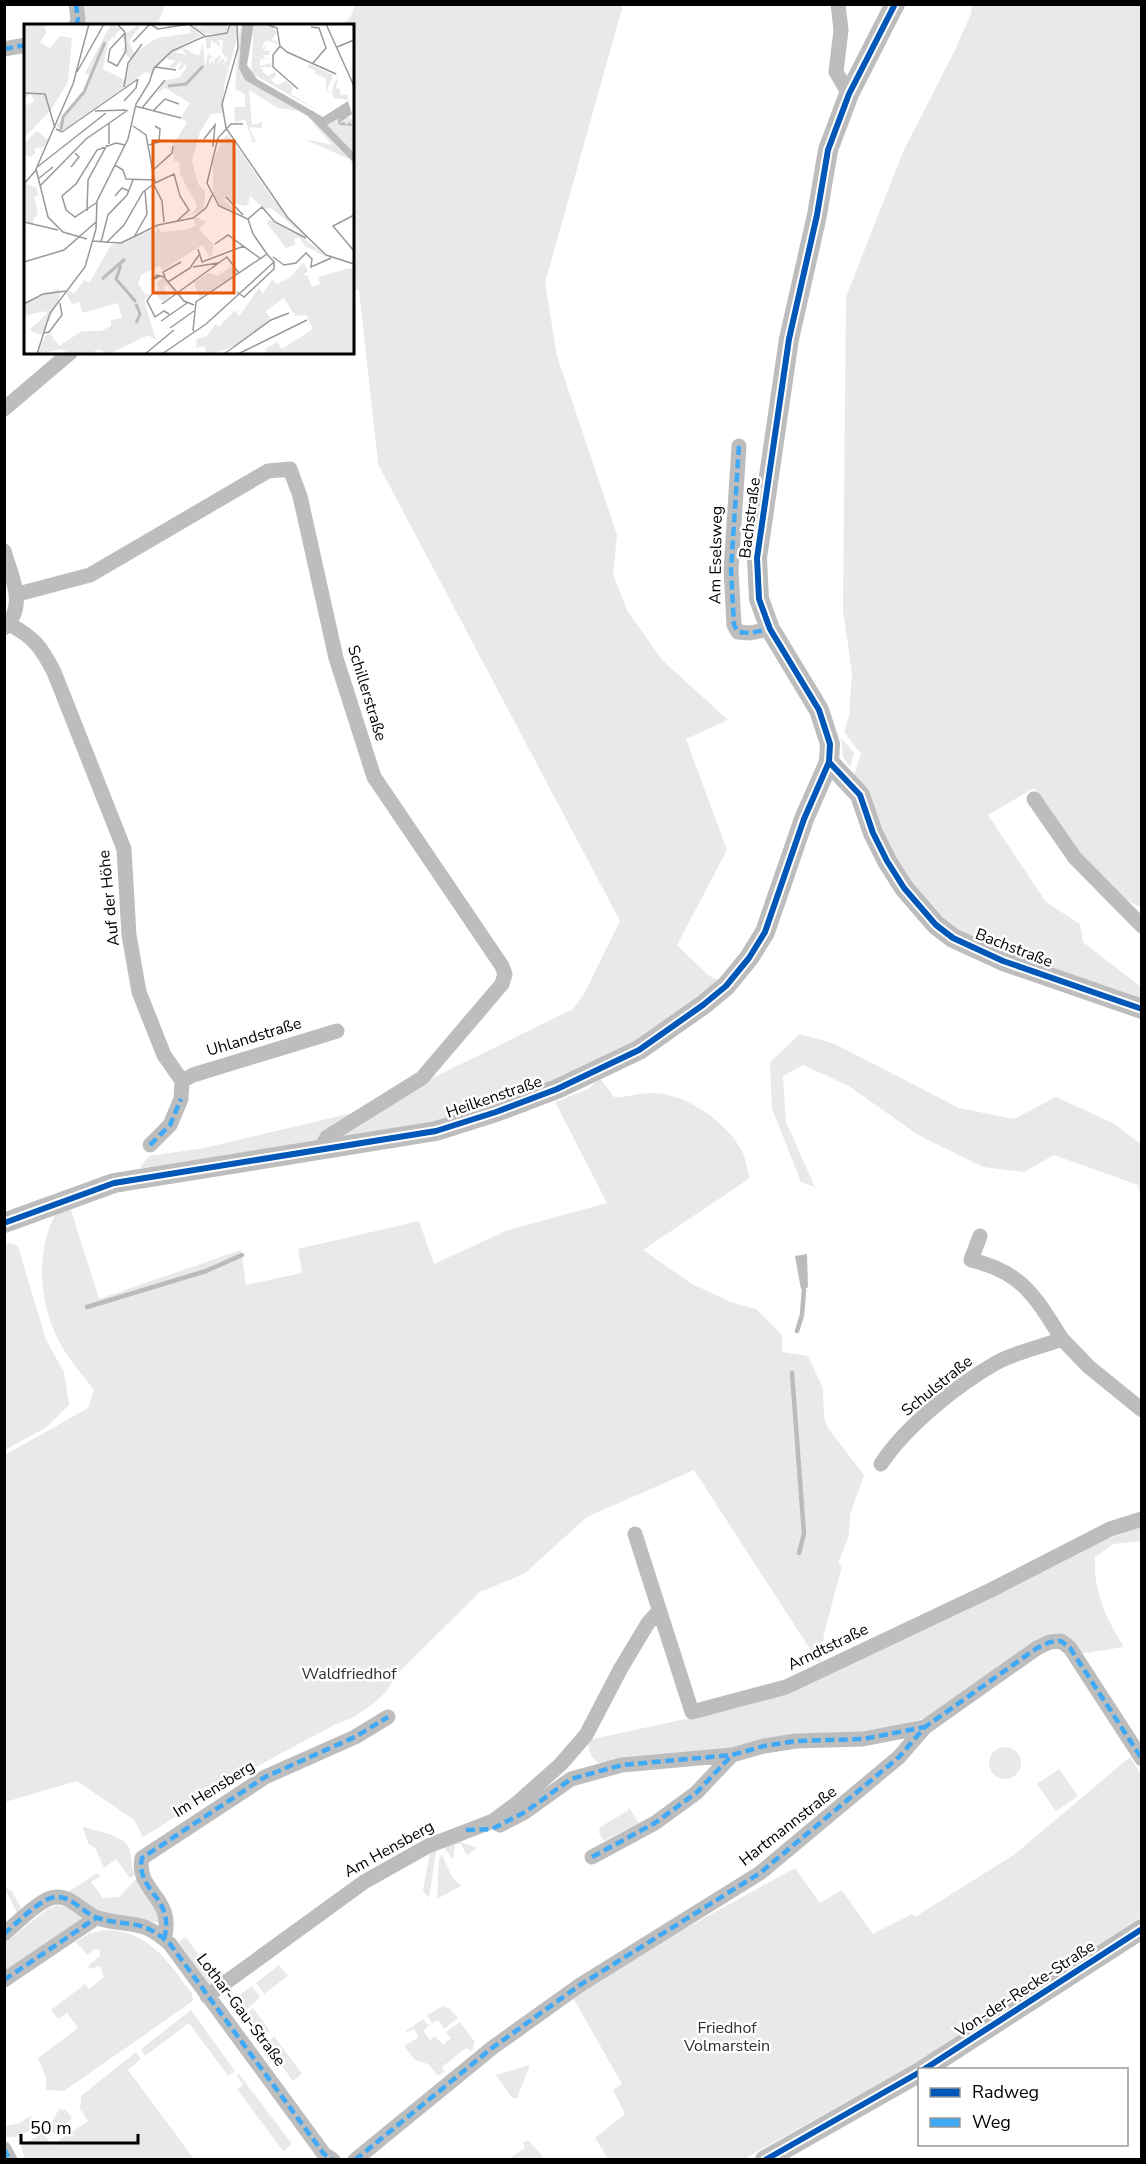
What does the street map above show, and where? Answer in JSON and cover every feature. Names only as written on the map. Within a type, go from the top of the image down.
[{"type":"street","points":[[76,4],[77,24]]},
{"type":"street","points":[[838,4],[841,30],[836,72],[849,94]]},
{"type":"street","name":"Bachstraße","points":[[895,4],[849,94],[828,150],[817,215],[789,339],[757,558],[759,599],[770,628],[819,710],[830,744],[829,762],[860,795],[873,833],[887,861],[904,888],[936,925],[953,938],[1004,961],[1142,1009]]},
{"type":"street","points":[[4,49],[24,45]]},
{"type":"street","points":[[4,409],[69,354]]},
{"type":"street","name":"Am Eselsweg","points":[[739,446],[731,570],[734,625],[738,632],[750,633],[770,628]]},
{"type":"street","name":"Schillerstraße","points":[[18,594],[90,575],[268,471],[290,469],[300,496],[336,658],[374,777],[502,966],[505,974],[502,984],[422,1078],[327,1137],[321,1148]]},
{"type":"street","points":[[5,557],[18,594],[7,626]]},
{"type":"street","name":"Auf der Höhe","points":[[7,626],[32,637],[54,672],[124,849],[129,935],[139,992],[164,1055],[182,1082]]},
{"type":"street","name":"Heilkenstraße","points":[[4,1223],[114,1183],[436,1131],[496,1112],[574,1082],[639,1050],[726,986],[749,958],[765,932],[804,819],[829,762]]},
{"type":"street","points":[[1034,799],[1075,858],[1142,926]]},
{"type":"street","name":"Uhlandstraße","points":[[182,1082],[193,1075],[337,1031]]},
{"type":"street","points":[[150,1145],[170,1125],[181,1099],[182,1082]]},
{"type":"street","points":[[980,1236],[971,1260],[998,1266],[1014,1276],[1033,1297],[1062,1339],[1089,1367],[1142,1410]]},
{"type":"street","name":"Schulstraße","points":[[881,1464],[893,1446],[971,1379],[998,1362],[1062,1339]]},
{"type":"street","name":"Arndtstraße","points":[[635,1534],[692,1712],[786,1687],[991,1590],[1110,1529],[1142,1519]]},
{"type":"street","name":"Am Hensberg","points":[[207,1996],[364,1882],[428,1846],[494,1821],[545,1779],[586,1735],[603,1700],[648,1623],[659,1611]]},
{"type":"street","name":"Hartmannstraße","points":[[355,2160],[492,2048],[580,1985],[760,1874],[899,1757],[925,1727],[1037,1648],[1050,1642],[1061,1641],[1070,1648],[1142,1759]]},
{"type":"street","name":"Im Hensberg","points":[[164,1939],[168,1925],[167,1915],[142,1876],[142,1858],[265,1777],[355,1737],[388,1717]]},
{"type":"street","points":[[466,1830],[492,1829],[525,1812],[571,1779],[622,1765],[732,1755],[764,1746],[796,1741],[863,1738],[925,1727]]},
{"type":"street","points":[[592,1857],[655,1823],[680,1805],[696,1793],[732,1755]]},
{"type":"street","name":"Lothar-Gau-Straße","points":[[4,1934],[48,1899],[60,1897],[72,1900],[96,1918],[146,1927],[157,1932],[249,2050],[324,2154],[333,2160]]},
{"type":"street","points":[[4,1980],[10,1979],[96,1918]]},
{"type":"street","name":"Von-der-Recke-Straße","points":[[926,2068],[1142,1929]]},
{"type":"street","name":"Von-der-Recke-Straße","points":[[765,2160],[918,2073]]},
{"type":"street","points":[[4,2149],[10,2160]]},
{"type":"green space","points":[[84,5],[165,5],[158,24],[85,24]]},
{"type":"green space","points":[[355,5],[623,5],[545,283],[557,356],[617,535],[613,574],[627,610],[662,660],[728,720],[686,739],[727,850],[677,945],[709,976],[719,980],[638,1042],[584,1070],[440,1123],[143,1168],[140,1167],[149,1156],[204,1148],[369,1109],[573,1009],[583,996],[620,921],[378,464],[359,290],[354,290],[354,24],[343,24],[350,18]]},
{"type":"green space","points":[[972,5],[1141,5],[1141,907],[1124,898],[1094,872],[1034,788],[988,815],[1046,902],[1080,924],[1083,942],[1141,987],[1141,999],[1011,955],[985,944],[943,918],[914,887],[891,851],[854,775],[861,754],[844,732],[849,716],[852,673],[843,610],[846,297],[903,152],[954,52],[971,14]]},
{"type":"green space","points":[[841,738],[854,753],[850,767],[843,757]]},
{"type":"green space","points":[[800,1034],[835,1044],[959,1108],[1014,1119],[1056,1097],[1113,1123],[1141,1144],[1141,1200],[1138,1185],[1054,1155],[1024,1172],[983,1167],[918,1135],[849,1086],[803,1065],[783,1076],[786,1122],[815,1187],[801,1182],[772,1109],[770,1062]]},
{"type":"green space","name":"Waldfriedhof","points":[[600,1078],[614,1097],[646,1093],[664,1094],[690,1103],[726,1130],[743,1154],[750,1178],[643,1250],[692,1284],[733,1303],[756,1309],[782,1335],[782,1352],[808,1356],[823,1388],[824,1417],[828,1428],[864,1475],[850,1515],[849,1536],[838,1563],[842,1566],[824,1634],[821,1661],[819,1663],[694,1470],[587,1517],[524,1574],[480,1592],[397,1674],[385,1693],[374,1703],[352,1718],[334,1725],[254,1768],[143,1837],[134,1820],[77,1781],[5,1802],[5,1455],[88,1408],[94,1390],[64,1350],[49,1318],[45,1300],[42,1282],[44,1246],[56,1213],[71,1210],[99,1299],[241,1250],[246,1285],[302,1273],[298,1249],[419,1221],[434,1264],[508,1230],[607,1203],[555,1102],[588,1089]]},
{"type":"green space","points":[[10,1243],[18,1246],[46,1340],[64,1372],[69,1405],[47,1427],[5,1450],[4,1246]]},
{"type":"green space","points":[[1141,1525],[1141,1541],[1113,1544],[1095,1557],[1096,1582],[1102,1605],[1124,1647],[1079,1654],[1060,1633],[1024,1649],[931,1716],[905,1724],[862,1732],[768,1738],[720,1750],[601,1764],[593,1758],[590,1752],[588,1741],[597,1738],[737,1708],[793,1690],[1107,1539]]},
{"type":"green space","points":[[1005,1747],[1016,1752],[1021,1763],[1016,1774],[1005,1779],[994,1774],[989,1763],[994,1752]]},
{"type":"green space","name":"Friedhof Volmarstein","points":[[1130,1757],[1141,1774],[1141,1917],[943,2048],[744,2159],[608,2159],[595,2138],[625,2114],[613,2090],[622,2084],[573,1998],[657,1944],[795,1868],[820,1903],[842,1890],[873,1934],[912,1914],[915,1917],[1015,1854]]},
{"type":"green space","points":[[1059,1769],[1078,1796],[1056,1811],[1037,1784]]},
{"type":"green space","points":[[627,1805],[639,1823],[604,1841],[599,1833],[600,1827],[629,1810]]},
{"type":"green space","points":[[83,1827],[110,1834],[123,1841],[130,1851],[135,1875],[130,1878],[116,1859],[104,1868],[95,1848],[88,1843]]},
{"type":"green space","points":[[453,1839],[477,1848],[467,1855],[461,1844],[455,1844],[453,1860],[443,1846],[437,1847],[429,1898],[423,1891],[430,1852],[433,1848]]},
{"type":"green space","points":[[442,1855],[452,1877],[461,1886],[437,1899],[439,1858]]},
{"type":"green space","points":[[97,1873],[100,1876],[91,1882],[103,1898],[119,1897],[137,1878],[161,1916],[161,1923],[98,1913],[68,1892]]},
{"type":"green space","points":[[4,1887],[12,1891],[22,1910],[17,1913]]},
{"type":"green space","points":[[57,1905],[68,1908],[82,1918],[81,1920],[5,1971],[5,1943],[49,1908]]},
{"type":"green space","points":[[104,1930],[133,1935],[156,1950],[192,1994],[193,2001],[64,2091],[46,2090],[46,2077],[38,2058],[78,2028],[67,2013],[58,2019],[51,2010],[85,1984],[89,1989],[104,1977],[100,1966],[90,1969],[88,1966],[100,1956],[100,1950],[95,1949],[87,1955],[76,1942],[88,1934]]},
{"type":"green space","points":[[186,1937],[218,1982],[208,1984],[179,1942]]},
{"type":"green space","points":[[279,1965],[288,1976],[264,1994],[256,1983]]},
{"type":"green space","points":[[252,1986],[260,1997],[243,2013],[234,1999]]},
{"type":"green space","points":[[443,2006],[450,2009],[458,2018],[444,2029],[438,2020],[432,2023],[427,2015]]},
{"type":"green space","points":[[253,2008],[270,2031],[262,2036],[244,2015]]},
{"type":"green space","points":[[191,2010],[235,2071],[228,2076],[189,2023],[145,2056],[141,2049]]},
{"type":"green space","points":[[423,2019],[429,2026],[423,2031],[430,2040],[435,2036],[443,2045],[451,2038],[446,2032],[460,2022],[475,2042],[472,2051],[466,2048],[442,2067],[444,2072],[438,2076],[428,2064],[415,2060],[404,2046],[419,2037],[414,2029],[407,2033],[406,2031]]},
{"type":"green space","points":[[274,2036],[302,2074],[293,2081],[266,2045]]},
{"type":"green space","points":[[136,2052],[141,2059],[128,2070],[194,2159],[25,2159],[21,2146],[43,2133],[52,2145],[88,2121],[80,2109],[81,2096]]},
{"type":"green space","points":[[530,2065],[517,2098],[512,2098],[496,2075]]},
{"type":"green space","points":[[239,2074],[292,2144],[283,2151],[237,2089],[243,2085],[237,2076]]},
{"type":"green space","points":[[59,2109],[66,2110],[72,2118],[55,2134],[49,2128]]},
{"type":"green space","points":[[30,2116],[39,2127],[15,2137],[5,2137],[6,2126],[20,2123]]},
{"type":"green space","points":[[528,2140],[545,2159],[509,2159],[525,2148],[523,2143]]},
{"type":"shaded area","points":[[807,1254],[808,1287],[804,1290],[801,1289],[795,1256]]},
{"type":"waterway","points":[[87,1307],[206,1271],[242,1255]]},
{"type":"waterway","points":[[797,1331],[802,1315],[804,1290]]},
{"type":"waterway","points":[[792,1373],[804,1534],[799,1553]]},
{"type":"marked path","points":[[76,4],[77,24]]},
{"type":"marked path","points":[[4,49],[24,45]]},
{"type":"marked path","points":[[739,446],[731,570],[734,625],[738,632],[750,633],[770,629]]},
{"type":"marked path","points":[[150,1145],[170,1125],[181,1099]]},
{"type":"marked path","points":[[355,2160],[492,2048],[580,1985],[760,1873],[899,1757],[925,1727],[1037,1648],[1050,1642],[1061,1641],[1070,1648],[1142,1759]]},
{"type":"marked path","points":[[164,1939],[165,1913],[144,1879],[141,1870],[142,1858],[265,1777],[355,1737],[388,1717]]},
{"type":"marked path","points":[[466,1830],[492,1829],[525,1812],[571,1779],[622,1765],[732,1755],[764,1746],[796,1741],[863,1739],[925,1727]]},
{"type":"marked path","points":[[592,1857],[655,1823],[696,1793],[732,1755]]},
{"type":"marked path","points":[[4,1934],[37,1906],[48,1899],[62,1897],[98,1918],[143,1927],[160,1936],[170,1944],[324,2154],[333,2160]]},
{"type":"marked path","points":[[4,1980],[96,1918]]},
{"type":"marked path","points":[[4,2149],[10,2160]]},
{"type":"cycle path","points":[[4,1223],[114,1183],[436,1131],[496,1112],[557,1089],[639,1050],[726,986],[749,958],[765,932],[804,819],[829,762],[830,744],[819,710],[770,629],[759,599],[757,558],[789,339],[817,215],[828,150],[849,94],[895,4]]},
{"type":"cycle path","points":[[829,762],[860,795],[873,833],[887,861],[904,888],[936,925],[953,938],[1003,961],[1142,1009]]},
{"type":"cycle path","points":[[926,2068],[1142,1929]]},
{"type":"cycle path","points":[[765,2160],[918,2073]]}]
